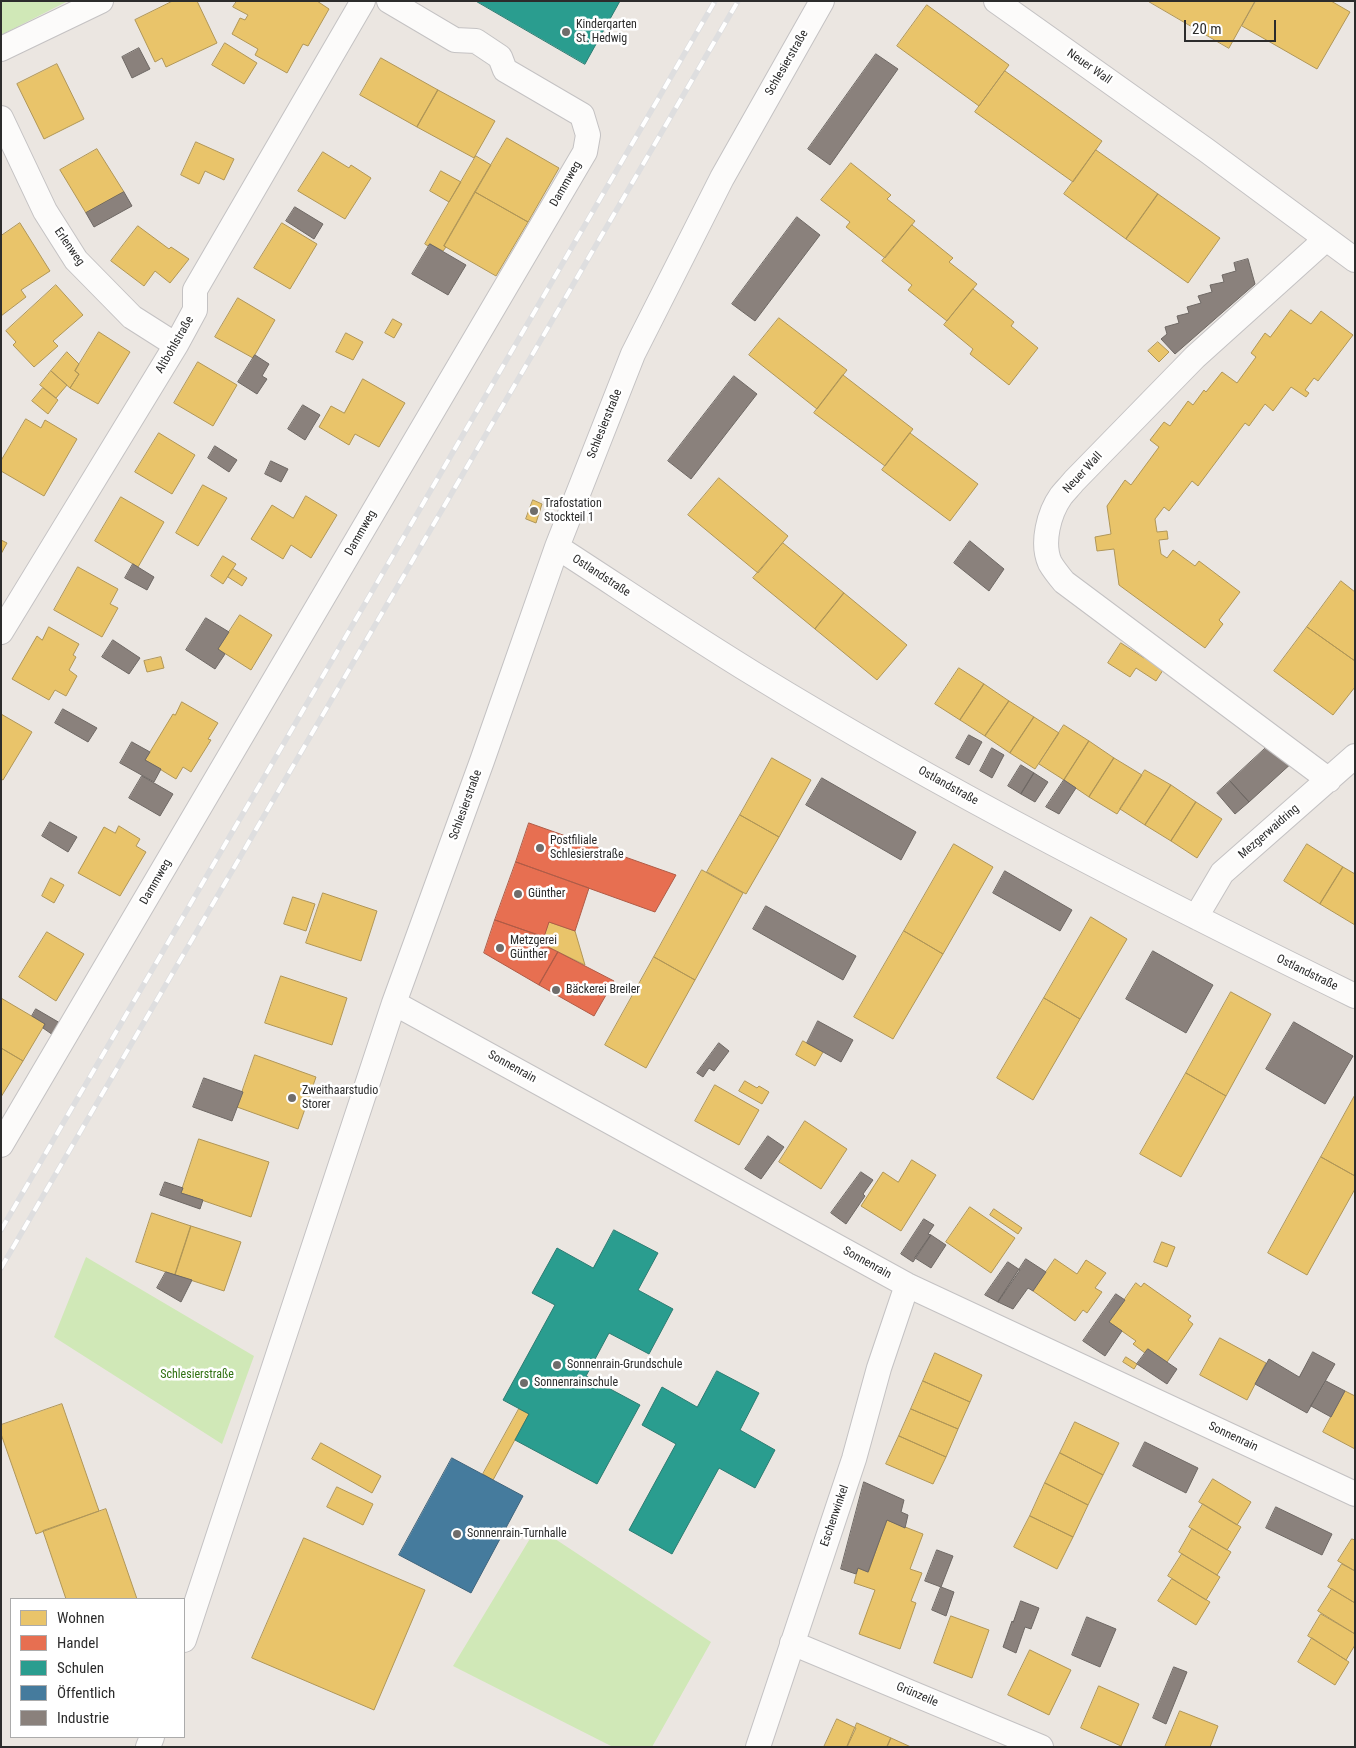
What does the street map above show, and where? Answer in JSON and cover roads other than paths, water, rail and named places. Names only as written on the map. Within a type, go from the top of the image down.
[{"type":"street","points":[[1,49],[102,1]]},
{"type":"street","name":"Altbohlstraße","points":[[1,632],[176,345],[195,310],[195,290],[363,1]]},
{"type":"street","name":"Dammweg","points":[[1,1145],[585,152],[588,135],[582,115],[506,70],[500,57],[476,42],[455,40],[389,1]]},
{"type":"street","name":"Schlesierstraße","points":[[185,1637],[394,1003],[479,769],[556,546],[633,354],[722,178],[822,1]]},
{"type":"street","name":"Neuer Wall","points":[[996,1],[1206,150],[1355,260]]},
{"type":"street","name":"Erlenweg","points":[[1,118],[45,211],[76,260],[132,317],[176,345]]},
{"type":"street","name":"Neuer Wall","points":[[1326,239],[1195,357],[1060,497],[1052,512],[1047,528],[1047,542],[1049,562],[1064,582],[1329,780]]},
{"type":"street","name":"Ostlandstraße","points":[[556,546],[754,674],[911,766],[1196,917],[1355,996]]},
{"type":"street","name":"Mezgerwaidring","points":[[1196,917],[1222,873],[1355,756]]},
{"type":"street","name":"Sonnenrain","points":[[394,1003],[908,1285],[1355,1494]]},
{"type":"street","name":"Eschenwinkel","points":[[758,1747],[854,1458],[879,1368],[908,1285]]},
{"type":"street","name":"Grünzeile","points":[[792,1643],[1041,1747]]},
{"type":"railway","points":[[1,1230],[715,1]]},
{"type":"railway","points":[[1,1268],[738,1]]},
{"type":"place","name":"Kindergarten St. Hedwig","points":[[566,32]]},
{"type":"place","name":"Trafostation Stockteil 1","points":[[534,511]]},
{"type":"place","name":"Postfiliale Schlesierstraße","points":[[540,848]]},
{"type":"place","name":"Günther","points":[[518,894]]},
{"type":"place","name":"Metzgerei Günther","points":[[500,948]]},
{"type":"place","name":"Bäckerei Breiler","points":[[556,990]]},
{"type":"place","name":"Zweithaarstudio Storer","points":[[292,1098]]},
{"type":"place","name":"Sonnenrain-Grundschule","points":[[557,1365]]},
{"type":"place","name":"Sonnenrainschule","points":[[524,1383]]},
{"type":"place","name":"Sonnenrain-Turnhalle","points":[[457,1534]]}]
